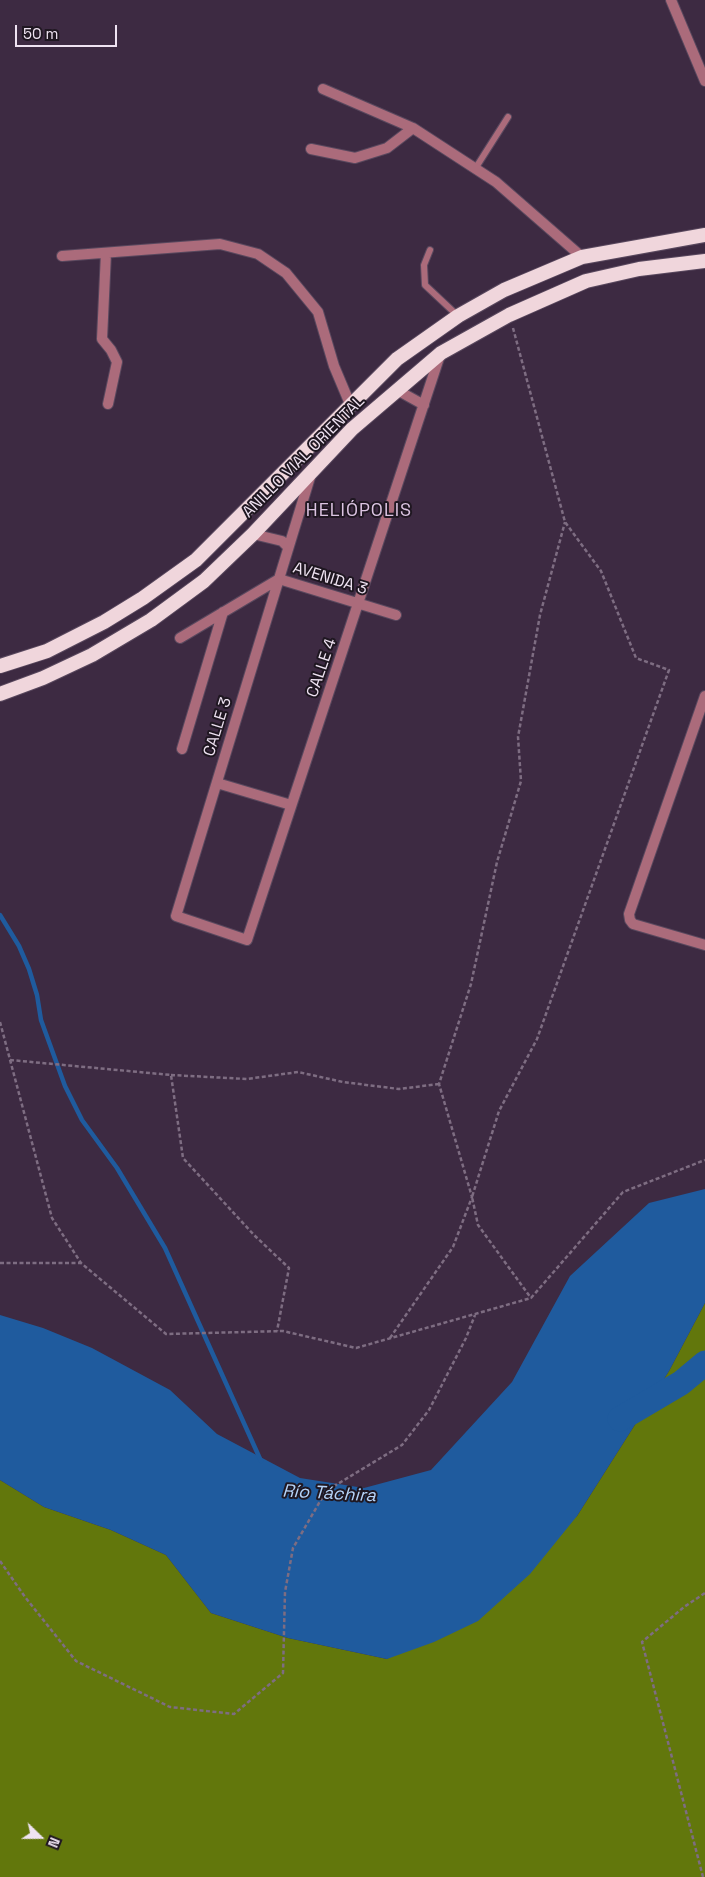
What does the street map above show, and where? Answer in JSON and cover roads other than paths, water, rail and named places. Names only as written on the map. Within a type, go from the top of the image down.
[{"type":"highway","name":"ANILLO VIAL ORIENTAL","points":[[0,666],[47,652],[104,622],[144,598],[196,560],[397,359],[458,316],[504,290],[582,256],[705,235]]},
{"type":"highway","name":"ANILLO VIAL ORIENTAL","points":[[0,694],[43,678],[92,655],[151,620],[204,581],[253,534],[352,429],[441,353],[509,315],[586,281],[639,270],[705,261]]},
{"type":"street","points":[[671,0],[705,81]]},
{"type":"street","points":[[323,89],[413,128],[496,182],[582,256]]},
{"type":"street","points":[[311,150],[355,158],[387,148],[413,128]]},
{"type":"street","points":[[62,256],[220,244],[258,254],[286,273],[318,312],[334,366],[350,404]]},
{"type":"street","points":[[106,253],[102,340],[111,350],[117,362],[108,404]]},
{"type":"street","name":"CALLE 4","points":[[247,940],[291,804],[360,604],[441,353]]},
{"type":"street","points":[[397,390],[424,405]]},
{"type":"street","name":"CALLE 3","points":[[247,940],[176,916],[311,474]]},
{"type":"street","points":[[253,534],[282,541],[288,547]]},
{"type":"street","name":"AVENIDA 3","points":[[180,638],[279,579],[396,615]]},
{"type":"street","points":[[182,749],[223,612]]},
{"type":"street","points":[[705,696],[702,716],[629,914],[633,924],[705,945]]},
{"type":"street","points":[[217,783],[291,804]]},
{"type":"lane","points":[[475,169],[508,117]]},
{"type":"lane","points":[[430,250],[424,265],[425,285],[458,316]]},
{"type":"water","points":[[705,1189],[705,1303],[669,1371],[577,1516],[530,1574],[478,1621],[434,1642],[387,1659],[288,1638],[211,1613],[166,1555],[111,1530],[44,1507],[0,1480],[0,1315],[43,1328],[92,1348],[170,1390],[217,1434],[300,1478],[364,1488],[431,1470],[512,1382],[570,1276],[649,1203]]},
{"type":"waterway","points":[[0,915],[19,946],[29,969],[37,995],[41,1020],[65,1086],[82,1120],[117,1168],[165,1248],[261,1461]]},
{"type":"waterway","name":"Río Táchira","points":[[620,1419],[681,1383],[705,1363]]},
{"type":"district","name":"HELIÓPOLIS","points":[[359,511]]}]
